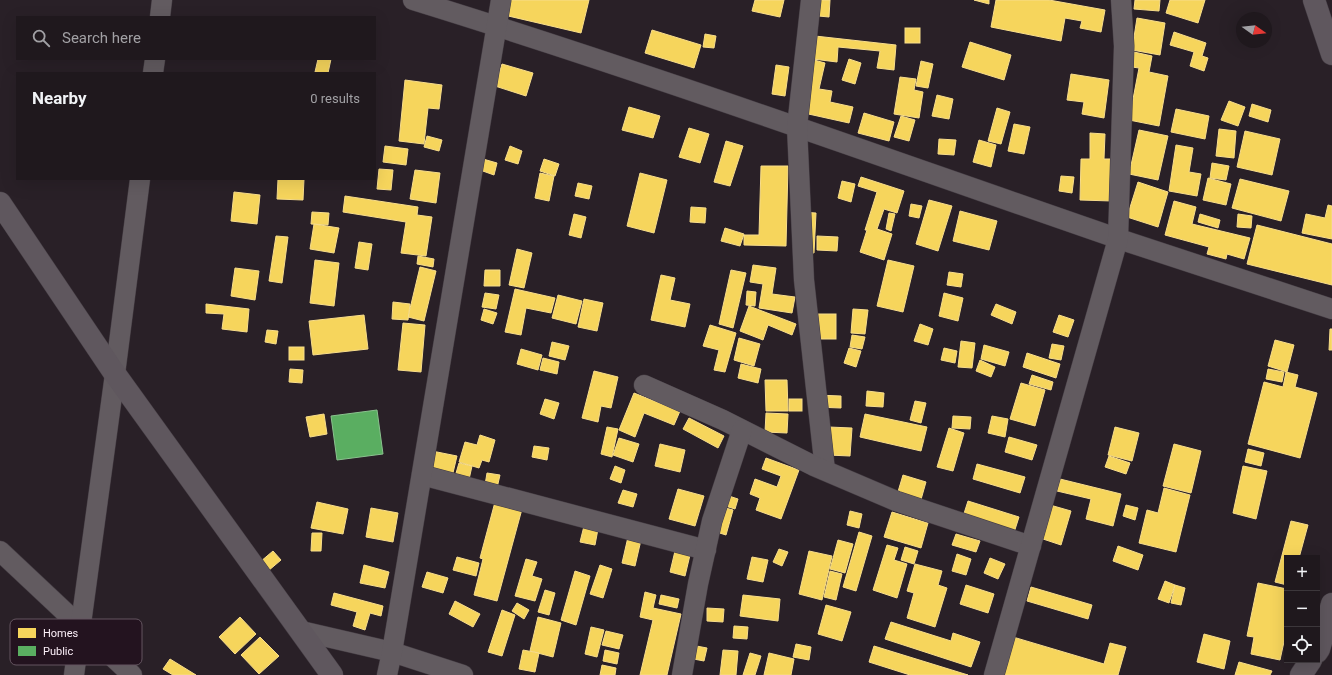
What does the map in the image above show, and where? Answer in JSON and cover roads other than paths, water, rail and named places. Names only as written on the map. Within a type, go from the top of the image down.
[{"type":"street","points":[[160,16],[162,0]]},
{"type":"street","points":[[413,0],[497,26],[797,127],[1118,238],[1332,309]]},
{"type":"street","points":[[387,675],[501,0]]},
{"type":"street","points":[[811,0],[797,127],[804,280],[824,470]]},
{"type":"street","points":[[994,675],[1118,238],[1124,46],[1121,0]]},
{"type":"street","points":[[1314,0],[1332,54]]},
{"type":"street","points":[[153,72],[155,60]]},
{"type":"street","points":[[82,619],[116,374],[140,180]]},
{"type":"street","points":[[0,203],[116,374],[332,675]]},
{"type":"street","points":[[644,385],[824,470],[896,501],[1031,546]]},
{"type":"street","points":[[682,675],[698,584],[712,521],[742,430]]},
{"type":"street","points":[[422,474],[706,550]]},
{"type":"street","points":[[0,551],[72,619]]},
{"type":"street","points":[[1320,646],[1332,604]]},
{"type":"street","points":[[301,631],[392,652],[463,675]]},
{"type":"street","points":[[1301,675],[1309,663]]},
{"type":"street","points":[[74,675],[75,665]]},
{"type":"street","points":[[121,665],[132,675]]}]
